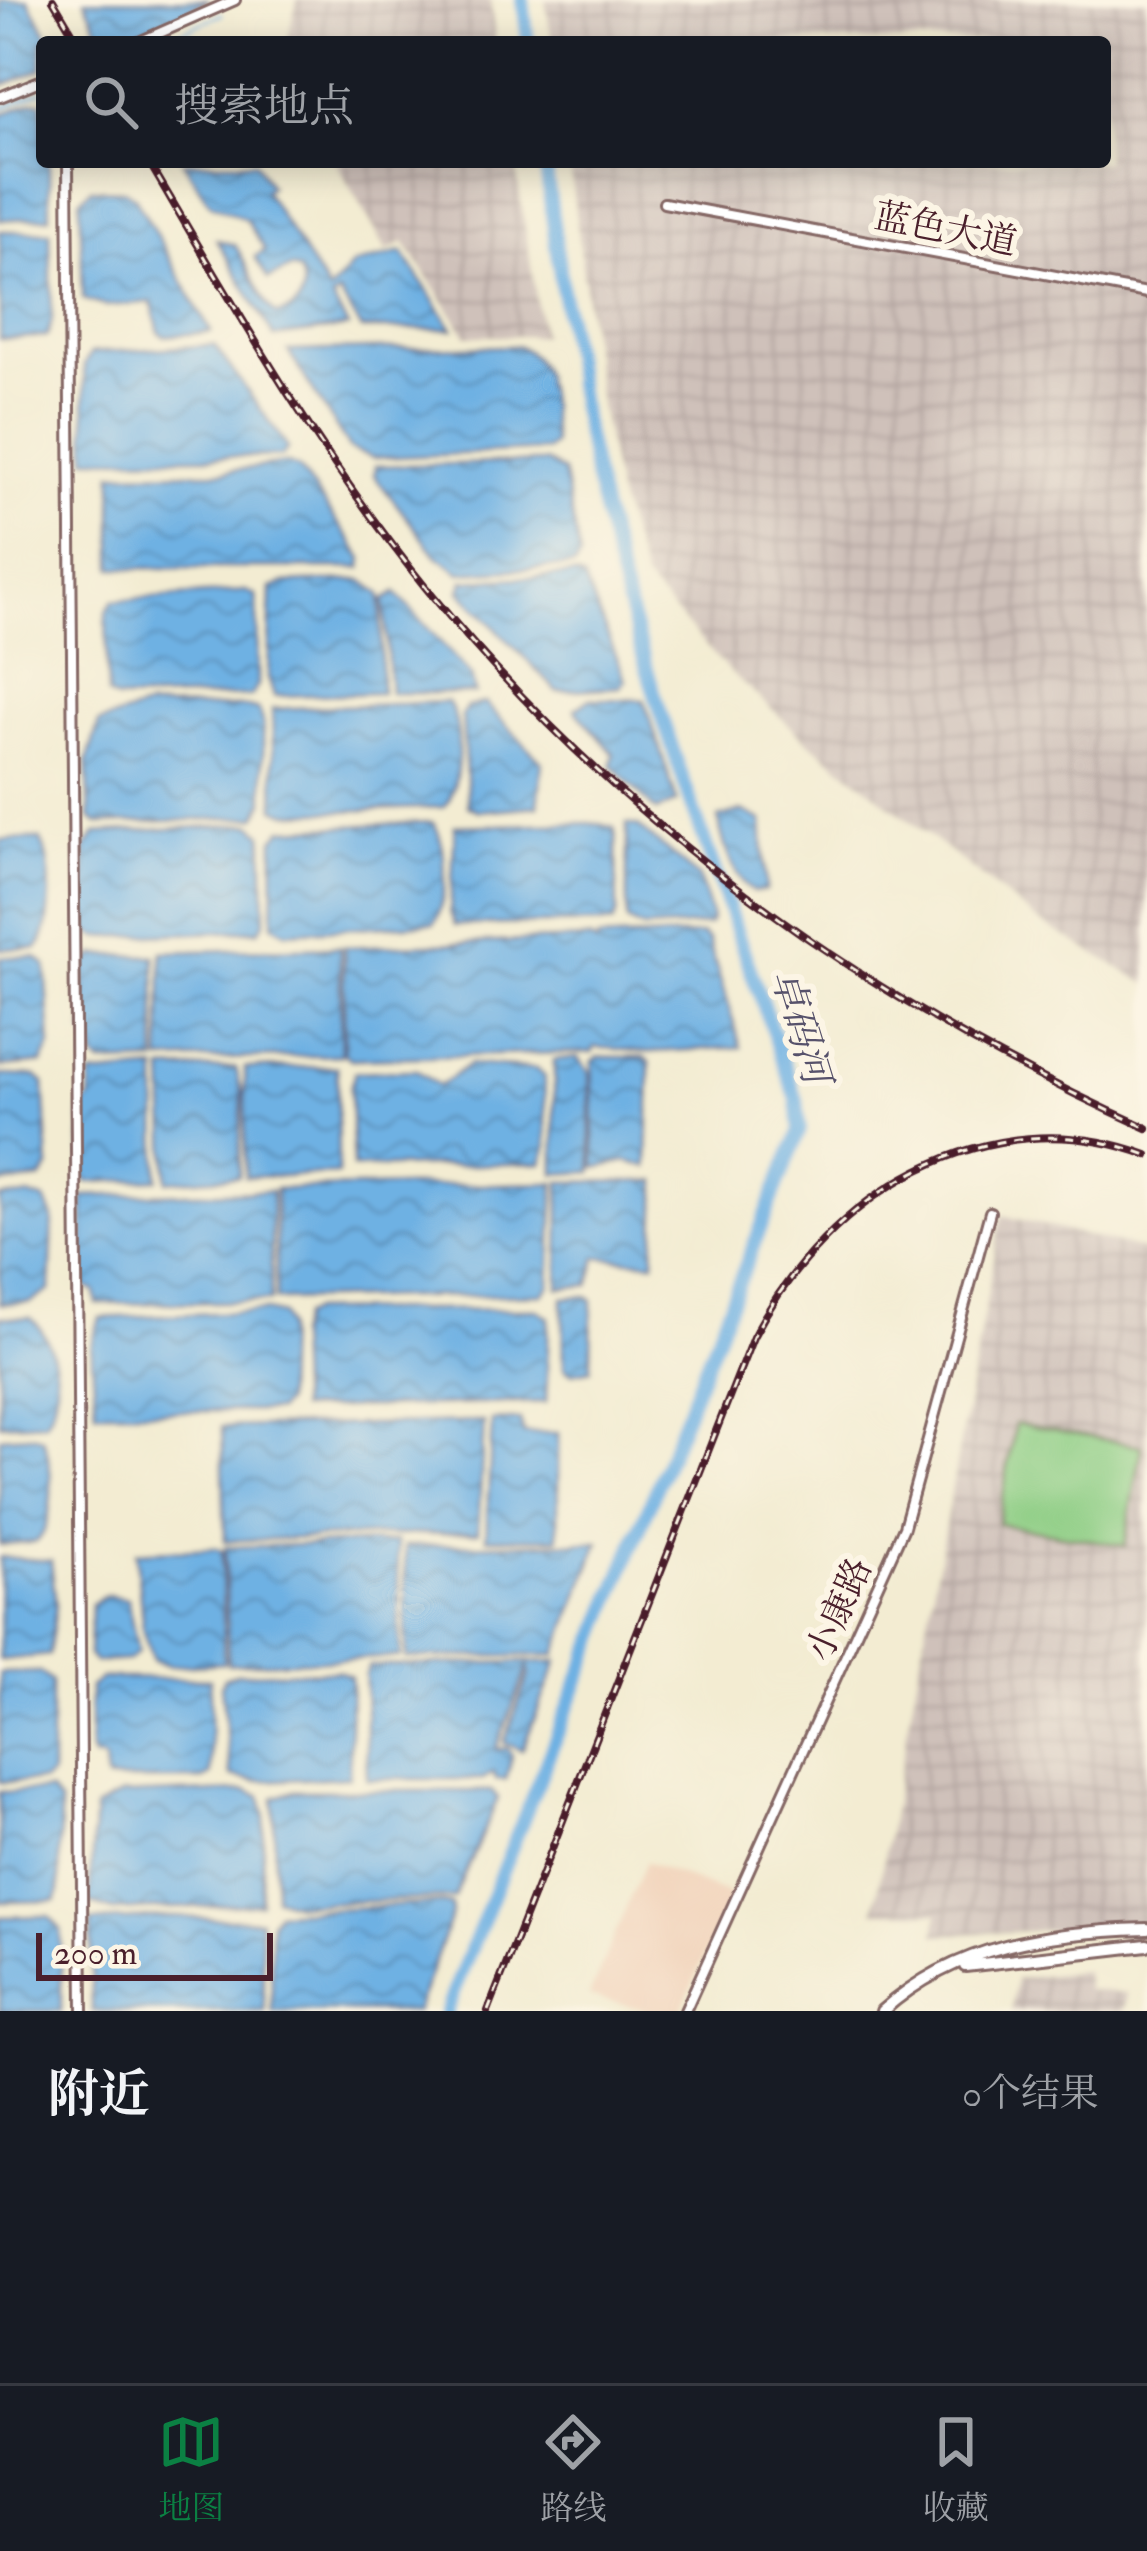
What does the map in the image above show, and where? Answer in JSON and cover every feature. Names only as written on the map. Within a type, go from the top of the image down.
[{"type":"main road","points":[[882,2011],[944,1970],[1006,1942],[1147,1929]]},
{"type":"main road","points":[[944,1970],[1022,1956],[1147,1946]]},
{"type":"street","points":[[153,36],[236,0]]},
{"type":"street","points":[[0,98],[36,83]]},
{"type":"street","points":[[68,168],[83,2011]]},
{"type":"street","name":"蓝色大道","points":[[664,203],[1147,293]]},
{"type":"street","name":"小康路","points":[[686,2011],[904,1527],[990,1212]]},
{"type":"shaded area","points":[[297,0],[490,0],[495,36],[288,36]]},
{"type":"shaded area","points":[[545,0],[1147,0],[1147,984],[1038,921],[804,738],[728,670],[644,579],[617,494],[598,394],[570,168],[1111,168],[1111,36],[551,36]]},
{"type":"shaded area","points":[[339,168],[516,168],[542,336],[467,336],[404,242],[387,251]]},
{"type":"shaded area","points":[[1002,1215],[1147,1251],[1147,1926],[935,1935],[938,1913],[874,1911]]},
{"type":"shaded area","points":[[645,1862],[732,1895],[680,2011],[650,2011],[589,1996]]},
{"type":"shaded area","points":[[1085,1971],[1087,1990],[1127,1993],[1124,2011],[1011,2011],[1016,1979]]},
{"type":"green space","points":[[1015,1424],[1142,1446],[1125,1546],[998,1524]]},
{"type":"water","points":[[0,0],[28,0],[49,36],[36,36],[36,72],[4,85]]},
{"type":"water","points":[[85,0],[209,0],[132,36],[101,36]]},
{"type":"water","points":[[36,102],[36,168],[49,168],[50,217],[0,220],[0,115]]},
{"type":"water","points":[[187,168],[259,168],[270,186],[264,190],[329,292],[353,265],[402,252],[453,329],[362,329],[339,294],[332,299],[348,327],[274,337],[217,240],[235,245],[277,315],[301,299],[299,271],[292,268],[268,279],[255,257],[265,250],[246,220],[210,203]]},
{"type":"water","points":[[91,189],[124,190],[135,197],[211,332],[165,336],[159,333],[152,302],[105,306],[83,299],[80,200]]},
{"type":"water","points":[[0,231],[50,232],[52,320],[47,336],[0,339]]},
{"type":"water","points":[[214,345],[282,439],[287,448],[282,456],[87,458],[84,365],[91,353]]},
{"type":"water","points":[[517,346],[529,353],[543,374],[553,444],[547,450],[374,458],[350,449],[288,351]]},
{"type":"water","points":[[546,462],[563,472],[580,557],[574,566],[460,573],[435,554],[374,475],[375,466]]},
{"type":"water","points":[[286,463],[299,469],[363,558],[362,568],[113,568],[113,473],[222,472]]},
{"type":"water","points":[[574,575],[584,579],[626,680],[620,687],[557,691],[460,591],[464,581]]},
{"type":"water","points":[[362,580],[381,594],[381,693],[274,696],[268,677],[271,588],[285,583]]},
{"type":"water","points":[[246,591],[256,596],[257,606],[258,685],[251,696],[117,700],[108,695],[106,612],[113,601]]},
{"type":"water","points":[[396,593],[471,676],[475,693],[390,693],[384,600]]},
{"type":"water","points":[[589,699],[644,700],[677,802],[656,811],[612,765],[614,754],[575,709]]},
{"type":"water","points":[[447,702],[456,723],[458,754],[454,786],[444,807],[288,813],[275,808],[272,709]]},
{"type":"water","points":[[485,703],[542,762],[538,806],[479,811],[468,805],[462,715],[467,707]]},
{"type":"water","points":[[146,708],[259,710],[263,721],[264,802],[257,817],[98,824],[90,818],[87,762],[99,723]]},
{"type":"water","points":[[742,811],[762,821],[766,890],[753,892],[746,885],[726,849],[718,818]]},
{"type":"water","points":[[432,822],[438,830],[445,872],[434,923],[286,932],[273,925],[274,839],[283,829]]},
{"type":"water","points":[[595,823],[614,828],[616,837],[617,913],[613,923],[455,925],[450,912],[455,826]]},
{"type":"water","points":[[252,824],[263,834],[265,921],[259,930],[98,937],[86,931],[85,849],[96,833]]},
{"type":"water","points":[[627,824],[638,826],[699,878],[712,918],[708,925],[643,929],[627,921]]},
{"type":"water","points":[[40,839],[50,895],[43,940],[37,948],[0,949],[0,840]]},
{"type":"water","points":[[702,935],[708,940],[741,1047],[650,1052],[595,1047],[592,1052],[351,1059],[344,1054],[344,947],[590,939],[597,944],[598,939]]},
{"type":"water","points":[[340,947],[341,1055],[161,1061],[162,952]]},
{"type":"water","points":[[95,955],[155,956],[157,1062],[101,1064],[95,1059],[93,1039],[85,1034],[84,964]]},
{"type":"water","points":[[0,957],[36,957],[46,965],[51,1046],[42,1063],[0,1067]]},
{"type":"water","points":[[577,1057],[589,1072],[592,1172],[555,1174],[554,1060]]},
{"type":"water","points":[[598,1057],[644,1057],[650,1062],[648,1167],[627,1161],[595,1168],[592,1062]]},
{"type":"water","points":[[470,1064],[536,1069],[544,1076],[547,1148],[542,1163],[353,1168],[350,1088],[355,1072],[416,1070],[439,1086]]},
{"type":"water","points":[[337,1067],[338,1174],[245,1177],[245,1068]]},
{"type":"water","points":[[236,1068],[242,1093],[239,1176],[167,1181],[164,1070]]},
{"type":"water","points":[[157,1070],[158,1179],[88,1182],[83,1175],[81,1108],[90,1099],[91,1076]]},
{"type":"water","points":[[0,1075],[36,1076],[44,1083],[49,1168],[41,1179],[0,1184]]},
{"type":"water","points":[[657,1181],[654,1262],[597,1257],[589,1285],[559,1288],[560,1182]]},
{"type":"water","points":[[555,1183],[550,1285],[542,1294],[276,1300],[276,1189]]},
{"type":"water","points":[[272,1191],[271,1301],[97,1304],[95,1291],[84,1286],[83,1196]]},
{"type":"water","points":[[0,1198],[45,1200],[53,1218],[50,1290],[31,1302],[0,1304]]},
{"type":"water","points":[[563,1298],[592,1299],[591,1369],[571,1373],[564,1368]]},
{"type":"water","points":[[536,1309],[549,1317],[546,1402],[299,1409],[296,1336],[302,1316],[312,1311]]},
{"type":"water","points":[[266,1311],[282,1315],[286,1327],[284,1403],[277,1411],[96,1411],[91,1347],[100,1318]]},
{"type":"water","points":[[0,1317],[31,1318],[47,1340],[56,1382],[45,1422],[0,1424]]},
{"type":"water","points":[[520,1420],[523,1433],[558,1433],[558,1538],[486,1538],[492,1421]]},
{"type":"water","points":[[484,1422],[478,1532],[225,1541],[222,1427]]},
{"type":"water","points":[[0,1437],[42,1438],[49,1461],[47,1522],[36,1542],[0,1545]]},
{"type":"water","points":[[397,1542],[400,1657],[228,1664],[225,1547]]},
{"type":"water","points":[[599,1542],[556,1655],[406,1658],[405,1546]]},
{"type":"water","points":[[222,1551],[224,1663],[168,1666],[153,1661],[143,1632],[136,1552]]},
{"type":"water","points":[[0,1557],[51,1561],[56,1606],[49,1655],[0,1660]]},
{"type":"water","points":[[107,1595],[127,1599],[138,1652],[129,1660],[95,1662],[89,1655],[91,1604]]},
{"type":"water","points":[[558,1661],[522,1750],[504,1743],[528,1667],[496,1749],[507,1748],[512,1756],[506,1779],[496,1779],[493,1772],[483,1779],[367,1779],[365,1674],[369,1666]]},
{"type":"water","points":[[339,1671],[351,1677],[349,1777],[256,1781],[231,1776],[221,1686],[224,1678],[238,1673]]},
{"type":"water","points":[[40,1672],[51,1682],[51,1775],[44,1781],[0,1782],[0,1673]]},
{"type":"water","points":[[101,1678],[210,1679],[211,1775],[201,1780],[106,1780],[104,1760],[93,1757],[90,1748],[90,1687]]},
{"type":"water","points":[[49,1791],[60,1804],[56,1901],[0,1902],[0,1792]]},
{"type":"water","points":[[247,1791],[260,1796],[265,1813],[260,1903],[113,1911],[89,1902],[95,1809],[121,1795]]},
{"type":"water","points":[[294,1791],[491,1791],[498,1798],[454,1898],[296,1904],[275,1897],[274,1798]]},
{"type":"water","points":[[451,1905],[452,1914],[416,2011],[272,2011],[271,1921],[277,1912]]},
{"type":"water","points":[[49,1916],[61,1930],[61,2011],[0,2011],[0,1917]]},
{"type":"water","points":[[167,1917],[260,1920],[265,2011],[92,2011],[91,1922]]},
{"type":"waterway","name":"卓码河","points":[[523,0],[527,36]]},
{"type":"waterway","points":[[172,36],[222,14]]},
{"type":"waterway","points":[[0,109],[36,94]]},
{"type":"waterway","name":"卓码河","points":[[446,2011],[800,1130],[797,1100],[687,791],[614,556],[579,399],[546,168]]},
{"type":"railway","points":[[53,0],[74,36]]},
{"type":"railway","points":[[153,168],[280,380],[387,538],[501,674],[581,755],[665,830],[848,965],[944,1025],[1147,1128]]},
{"type":"railway","points":[[488,2011],[753,1337],[785,1286],[823,1240],[868,1201],[918,1170],[972,1149],[1028,1138],[1087,1140],[1147,1155]]}]
